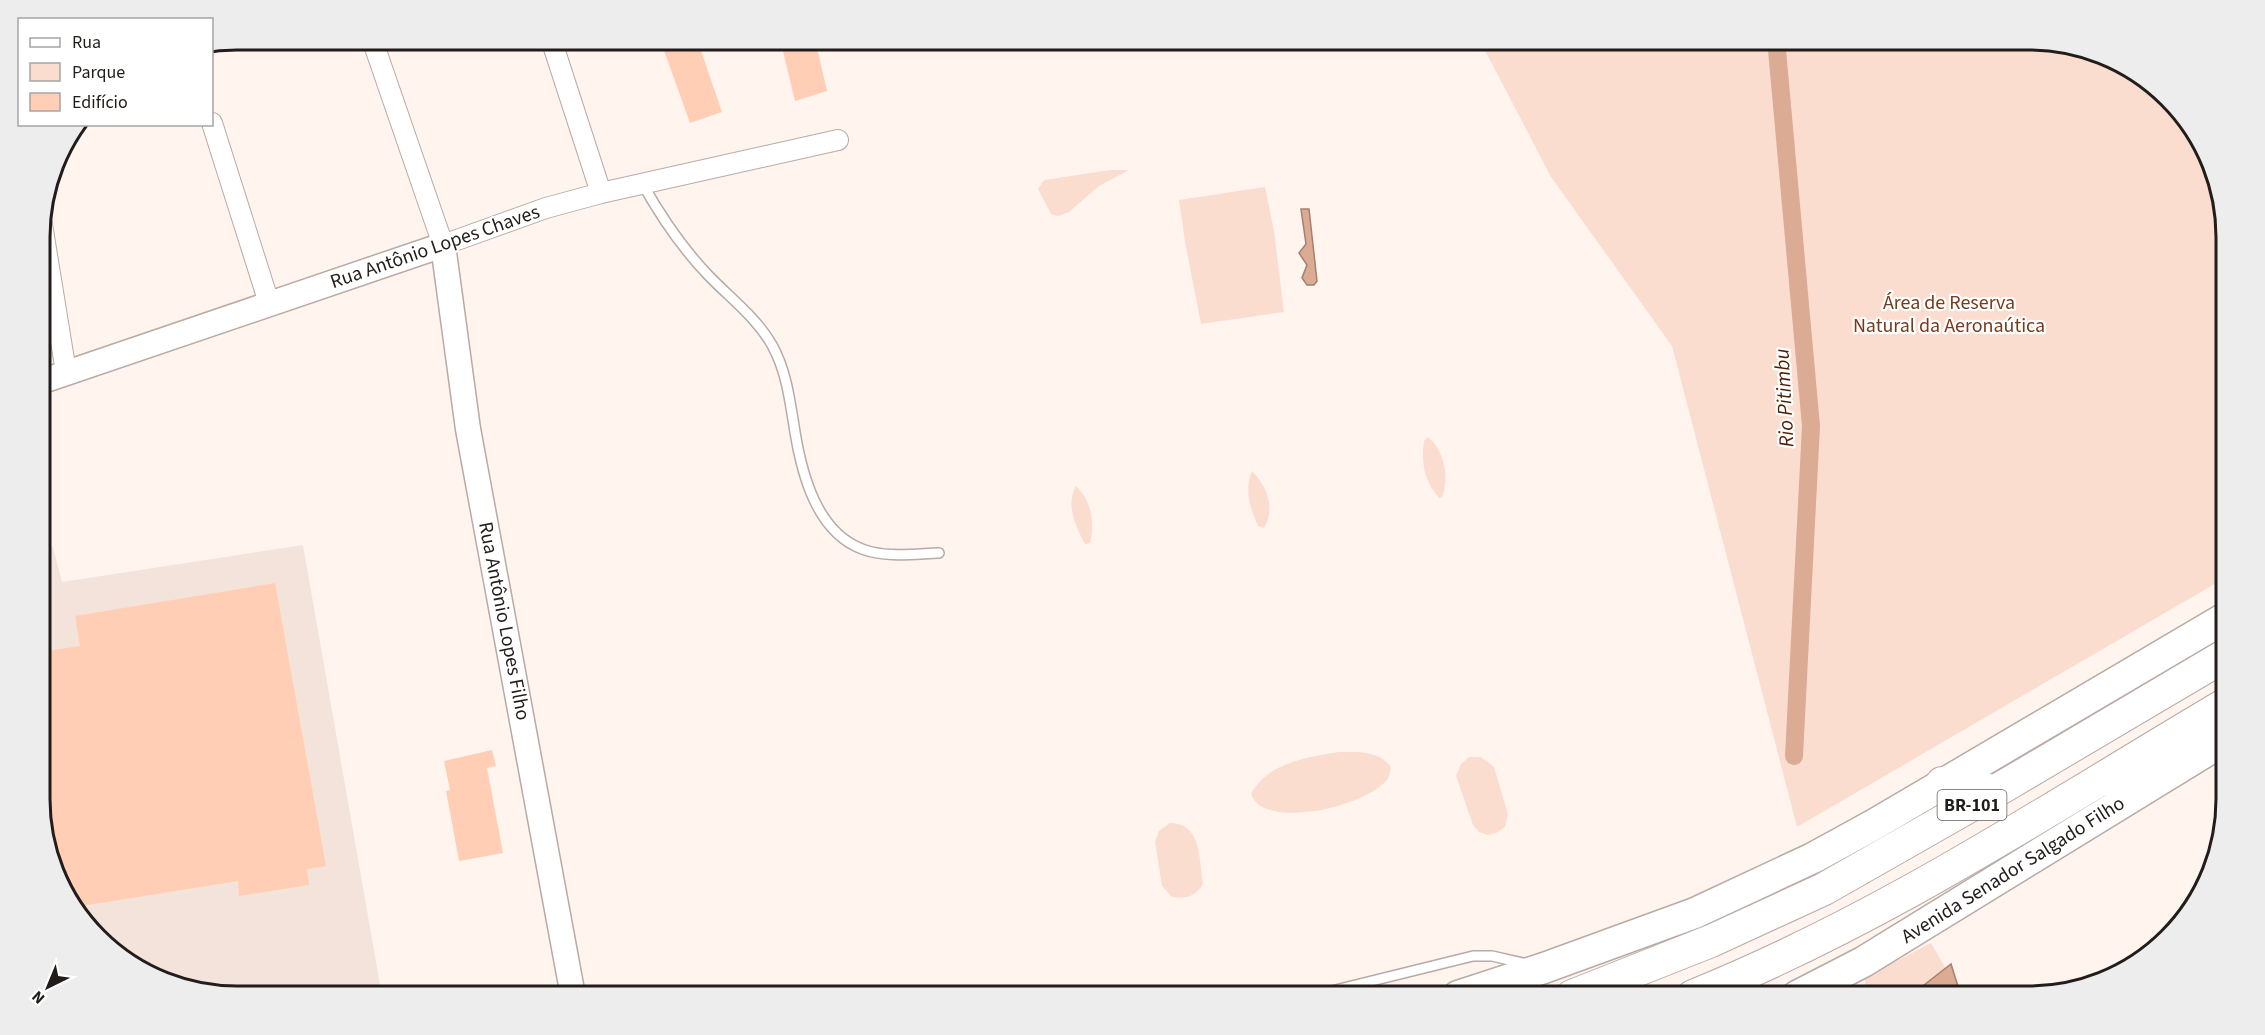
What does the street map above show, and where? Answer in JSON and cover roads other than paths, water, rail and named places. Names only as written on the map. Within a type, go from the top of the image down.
[{"type":"highway","name":"BR-101","points":[[1599,985],[1711,941],[1824,889],[2216,661]]},
{"type":"highway","name":"BR-101","points":[[1721,985],[1751,973],[1861,919],[2087,789],[2216,710]]},
{"type":"highway","points":[[2087,789],[2178,767]]},
{"type":"highway","points":[[1942,783],[1996,791]]},
{"type":"main road","points":[[1491,985],[1695,913],[1802,863],[1875,824],[2216,624]]},
{"type":"main road","name":"Avenida Senador Salgado Filho","points":[[1818,985],[1863,962],[2216,745]]},
{"type":"street","points":[[376,50],[443,245]]},
{"type":"street","points":[[555,50],[601,193]]},
{"type":"street","points":[[213,126],[269,303]]},
{"type":"street","name":"Rua Antônio Lopes Chaves","points":[[50,378],[546,208],[642,183],[838,141]]},
{"type":"street","name":"Rua Antônio Lopes Filho","points":[[443,245],[468,429],[571,986]]},
{"type":"street","points":[[50,273],[66,372]]},
{"type":"lane","points":[[642,183],[689,253],[761,328],[773,346],[788,387],[799,452],[810,488],[829,526],[842,538],[861,548],[876,552],[894,555],[939,553]]},
{"type":"lane","points":[[1354,985],[1473,956],[1492,956],[1544,968]]},
{"type":"waterway","name":"Rio Pitimbu","points":[[1777,50],[1811,426],[1794,756]]},
{"type":"park label","name":"Área de Reserva Natural da Aeronaútica","points":[[1949,314]]}]
